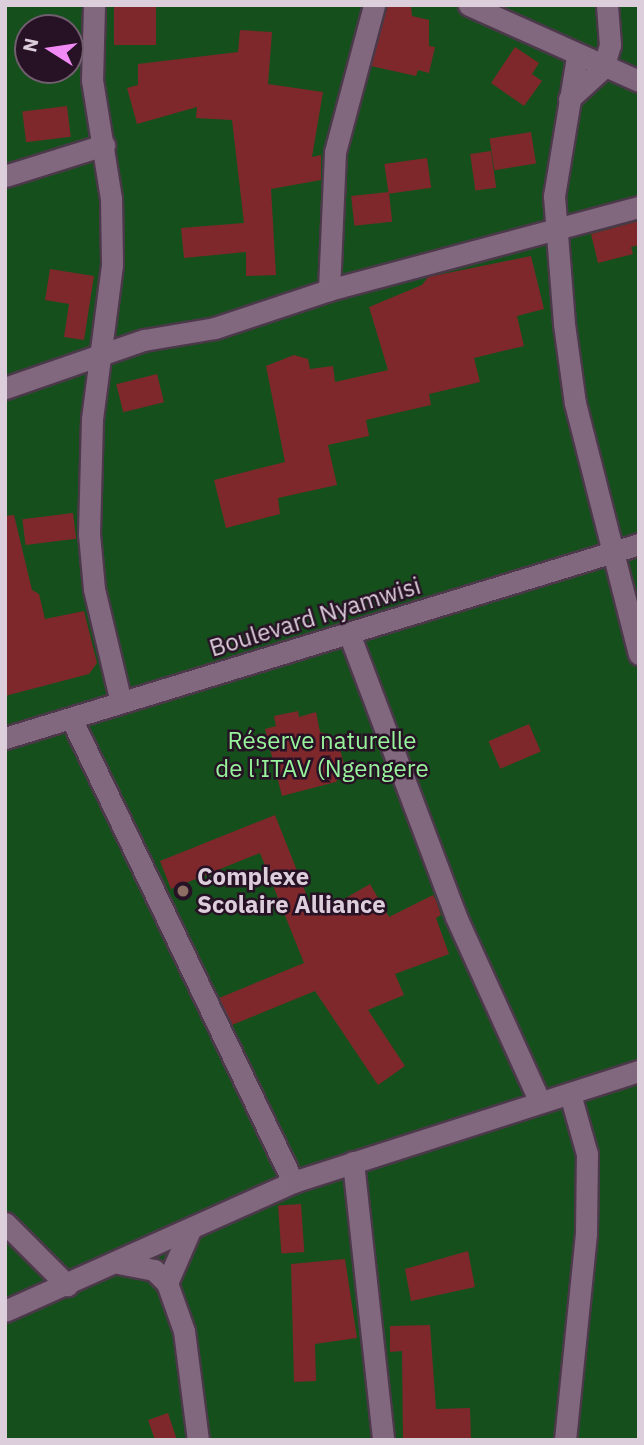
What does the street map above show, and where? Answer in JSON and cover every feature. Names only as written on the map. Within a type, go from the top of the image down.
[{"type":"street","points":[[94,5],[92,80],[104,145],[111,265],[104,359],[92,419],[89,534],[94,589],[121,702]]},
{"type":"street","points":[[329,290],[335,152],[374,5]]},
{"type":"street","points":[[470,5],[577,57],[639,81]]},
{"type":"street","points":[[569,99],[603,68],[610,45],[607,5]]},
{"type":"street","points":[[577,57],[554,196],[575,403],[639,654]]},
{"type":"street","points":[[5,176],[104,145]]},
{"type":"street","points":[[5,388],[104,359],[145,340],[215,328],[329,290],[639,207]]},
{"type":"street","name":"Boulevard Nyamwisi","points":[[5,738],[350,636],[639,544]]},
{"type":"street","points":[[350,636],[456,917],[540,1102]]},
{"type":"street","points":[[71,718],[292,1182]]},
{"type":"street","points":[[5,1311],[118,1263],[292,1182],[639,1071]]},
{"type":"street","points":[[565,1440],[586,1233],[587,1154],[570,1094]]},
{"type":"street","points":[[353,1161],[383,1440]]},
{"type":"street","points":[[5,1223],[67,1285]]},
{"type":"street","points":[[167,1283],[174,1255],[191,1228]]},
{"type":"street","points":[[118,1263],[154,1270],[167,1283],[184,1331],[198,1440]]},
{"type":"green space","name":"Réserve naturelle de l'ITAV (Ngengere","points":[[5,5],[639,5],[639,1440],[5,1440]]},
{"type":"building","points":[[114,5],[156,5],[156,45],[114,45]]},
{"type":"building","points":[[388,5],[411,5],[412,16],[429,20],[429,46],[435,47],[429,73],[418,70],[416,76],[371,66]]},
{"type":"building","points":[[240,30],[272,32],[268,84],[323,92],[312,157],[321,155],[321,180],[271,189],[276,275],[246,276],[246,252],[184,258],[181,228],[244,223],[232,120],[196,118],[197,107],[137,124],[127,88],[138,85],[138,64],[238,52]]},
{"type":"building","points":[[515,47],[539,63],[532,74],[542,81],[524,106],[491,83]]},
{"type":"building","points":[[67,106],[71,137],[26,142],[22,111]]},
{"type":"building","points":[[531,132],[536,164],[495,170],[490,139]]},
{"type":"building","points":[[491,151],[496,188],[475,191],[470,154]]},
{"type":"building","points":[[427,158],[431,188],[389,194],[384,164]]},
{"type":"building","points":[[389,192],[392,222],[354,226],[351,196]]},
{"type":"building","points":[[639,221],[639,245],[631,247],[633,254],[598,263],[591,234]]},
{"type":"building","points":[[531,256],[544,309],[517,316],[524,346],[474,358],[480,382],[429,394],[431,405],[366,420],[369,436],[328,445],[337,485],[278,498],[280,514],[226,528],[214,480],[285,462],[266,366],[294,355],[308,359],[310,369],[333,366],[335,382],[388,370],[369,307],[422,285],[428,277]]},
{"type":"building","points":[[50,269],[94,276],[84,340],[64,337],[69,304],[45,300]]},
{"type":"building","points":[[157,374],[164,402],[123,412],[116,384]]},
{"type":"building","points":[[73,513],[76,539],[26,545],[22,519]]},
{"type":"building","points":[[14,515],[32,590],[39,594],[45,619],[84,611],[97,663],[89,674],[5,696],[5,516]]},
{"type":"building","points":[[298,711],[299,717],[316,712],[320,732],[337,738],[345,768],[336,782],[282,796],[265,729],[276,726],[274,716]]},
{"type":"building","points":[[529,724],[541,752],[500,769],[488,741]]},
{"type":"building","points":[[275,815],[315,916],[370,884],[389,917],[433,895],[436,900],[441,915],[436,918],[449,954],[395,974],[404,995],[368,1010],[405,1066],[378,1085],[315,991],[232,1025],[219,998],[304,963],[260,853],[171,889],[160,861]]},
{"type":"building","points":[[301,1204],[304,1252],[281,1253],[278,1206]]},
{"type":"building","points":[[468,1251],[475,1287],[411,1301],[405,1269]]},
{"type":"building","points":[[345,1259],[357,1338],[315,1344],[316,1381],[294,1382],[291,1264]]},
{"type":"building","points":[[430,1325],[436,1409],[470,1408],[471,1440],[403,1440],[402,1351],[390,1352],[390,1326]]},
{"type":"building","points":[[168,1413],[177,1440],[155,1440],[148,1420]]},
{"type":"place","name":"Complexe Scolaire Alliance","points":[[183,891]]}]
